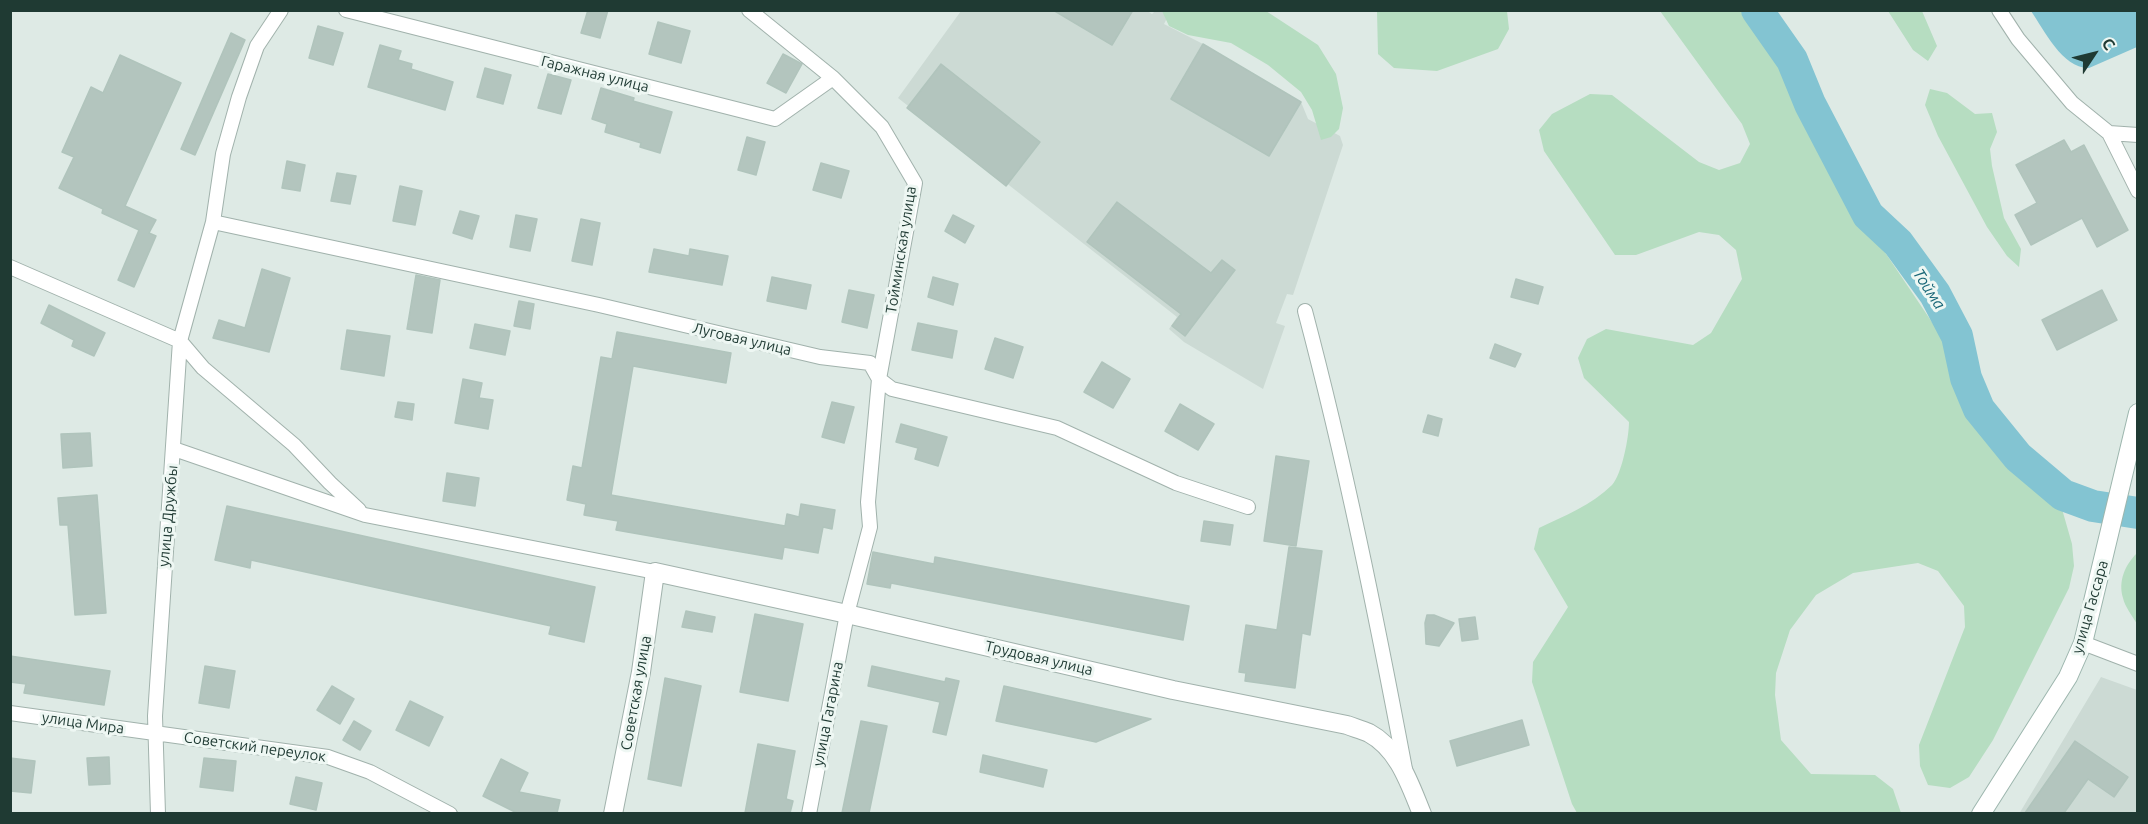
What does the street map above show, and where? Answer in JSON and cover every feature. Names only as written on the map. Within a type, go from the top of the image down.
[{"type":"street","name":"улица Дружбы","points":[[158,813],[155,733],[180,341],[213,222],[223,154],[239,97],[257,46],[281,10]]},
{"type":"street","name":"Гаражная улица","points":[[346,10],[775,119],[833,78]]},
{"type":"street","name":"Тойминская улица","points":[[748,10],[833,78],[882,127],[915,183],[879,379],[868,502],[870,527],[847,614]]},
{"type":"street","points":[[1999,10],[2018,39],[2072,103],[2109,133],[2138,191]]},
{"type":"street","points":[[2109,133],[2138,135]]},
{"type":"street","name":"Луговая улица","points":[[213,222],[599,305],[820,357],[870,363],[879,379],[892,389],[1057,428],[1176,483],[1248,507]]},
{"type":"street","points":[[10,267],[180,341],[203,368],[294,445],[365,515]]},
{"type":"street","points":[[1305,311],[1333,416],[1364,555],[1405,772]]},
{"type":"street","name":"улица Гассара","points":[[1981,813],[2068,677],[2083,643],[2138,413]]},
{"type":"street","points":[[174,449],[365,515],[655,572]]},
{"type":"street","name":"Трудовая улица","points":[[655,572],[1173,690],[1347,725],[1371,734],[1389,749],[1405,772],[1422,813]]},
{"type":"street","name":"Советская улица","points":[[613,813],[642,672],[655,572]]},
{"type":"street","name":"улица Гагарина","points":[[809,813],[847,614]]},
{"type":"street","points":[[2083,643],[2138,664]]},
{"type":"street","name":"улица Мира","points":[[10,713],[155,733]]},
{"type":"street","name":"Советский переулок","points":[[155,733],[328,757],[370,772],[450,813]]},
{"type":"shaded area","points":[[1146,10],[1152,14],[1155,11],[1171,10],[1164,24],[1203,44],[1301,102],[1308,119],[1340,136],[1343,145],[1293,295],[1287,294],[1276,323],[1285,326],[1263,389],[1184,342],[1169,329],[1177,317],[898,98],[961,11]]},
{"type":"shaded area","points":[[2101,677],[2137,690],[2137,813],[2019,814]]},
{"type":"green space","points":[[1162,11],[1266,11],[1318,45],[1336,74],[1343,108],[1339,129],[1331,137],[1321,140],[1312,110],[1301,92],[1268,65],[1231,43],[1188,35],[1169,26]]},
{"type":"green space","points":[[1377,11],[1507,11],[1509,29],[1498,49],[1437,71],[1394,68],[1378,54]]},
{"type":"green space","points":[[1660,11],[1756,11],[1767,25],[1810,104],[1833,175],[1946,343],[1965,406],[1992,444],[2060,502],[2072,544],[2074,566],[2069,588],[1993,740],[1969,777],[1950,788],[1928,785],[1920,766],[1919,745],[1965,627],[1964,606],[1938,571],[1918,563],[1853,573],[1816,595],[1790,630],[1776,673],[1775,695],[1781,740],[1811,774],[1875,775],[1893,789],[1901,813],[1577,813],[1572,804],[1532,682],[1533,662],[1568,607],[1534,549],[1539,528],[1587,504],[1612,485],[1622,464],[1628,437],[1629,422],[1584,378],[1578,358],[1587,339],[1606,329],[1693,345],[1711,333],[1742,279],[1736,250],[1719,235],[1699,232],[1636,255],[1615,255],[1544,151],[1539,130],[1552,114],[1590,94],[1612,95],[1699,162],[1719,170],[1740,163],[1750,144],[1742,124]]},
{"type":"green space","points":[[1888,11],[1922,11],[1937,46],[1928,61],[1913,50]]},
{"type":"green space","points":[[1930,89],[1947,93],[1975,114],[1992,113],[1997,132],[1990,149],[1992,166],[2004,218],[2021,249],[2019,267],[2007,256],[1987,227],[1938,136],[1925,105]]},
{"type":"green space","points":[[2137,553],[2137,624],[2124,601],[2121,585],[2126,568]]},
{"type":"water","points":[[2031,11],[2137,11],[2137,47],[2089,68],[2080,67],[2055,47]]},
{"type":"building","points":[[588,10],[608,10],[600,38],[581,33]]},
{"type":"building","points":[[1053,10],[1133,10],[1112,45]]},
{"type":"building","points":[[658,22],[690,31],[681,63],[649,54]]},
{"type":"building","points":[[318,26],[343,33],[333,65],[309,58]]},
{"type":"building","points":[[231,33],[245,40],[195,155],[181,149]]},
{"type":"building","points":[[1203,44],[1301,102],[1269,156],[1171,99]]},
{"type":"building","points":[[380,45],[401,51],[398,60],[412,64],[411,69],[453,82],[445,110],[368,87]]},
{"type":"building","points":[[783,54],[802,64],[786,93],[767,83]]},
{"type":"building","points":[[120,55],[181,83],[125,206],[156,220],[149,233],[156,236],[134,287],[118,280],[139,230],[102,213],[103,209],[59,188],[74,157],[62,152],[91,87],[103,93]]},
{"type":"building","points":[[941,64],[1040,142],[1006,186],[907,108]]},
{"type":"building","points":[[485,68],[511,75],[503,104],[477,97]]},
{"type":"building","points":[[548,74],[571,80],[561,114],[538,108]]},
{"type":"building","points":[[601,88],[634,98],[633,101],[672,112],[660,153],[640,147],[641,143],[605,132],[607,124],[592,119]]},
{"type":"building","points":[[747,137],[765,142],[756,175],[738,170]]},
{"type":"building","points":[[2064,140],[2071,152],[2084,145],[2128,230],[2097,247],[2082,218],[2031,245],[2015,215],[2037,203],[2016,165]]},
{"type":"building","points":[[287,161],[305,165],[300,191],[282,188]]},
{"type":"building","points":[[821,163],[849,171],[841,198],[813,190]]},
{"type":"building","points":[[337,173],[356,176],[350,204],[331,201]]},
{"type":"building","points":[[400,186],[422,191],[415,225],[393,221]]},
{"type":"building","points":[[1117,202],[1211,273],[1222,260],[1235,270],[1185,336],[1172,326],[1181,314],[1087,242]]},
{"type":"building","points":[[460,211],[479,216],[472,239],[453,233]]},
{"type":"building","points":[[516,215],[537,219],[530,251],[510,247]]},
{"type":"building","points":[[953,215],[974,226],[965,243],[945,231]]},
{"type":"building","points":[[581,219],[600,223],[592,265],[572,261]]},
{"type":"building","points":[[654,249],[689,256],[690,249],[728,256],[722,285],[649,272]]},
{"type":"building","points":[[262,269],[290,278],[269,352],[213,338],[219,320],[245,328]]},
{"type":"building","points":[[416,275],[440,280],[432,333],[407,329]]},
{"type":"building","points":[[772,277],[811,285],[806,309],[767,301]]},
{"type":"building","points":[[933,277],[958,284],[953,305],[928,297]]},
{"type":"building","points":[[1516,279],[1543,287],[1538,304],[1511,297]]},
{"type":"building","points":[[849,290],[874,295],[867,328],[842,322]]},
{"type":"building","points":[[2102,290],[2117,320],[2057,350],[2042,320]]},
{"type":"building","points":[[519,301],[534,304],[530,329],[514,326]]},
{"type":"building","points":[[49,305],[105,333],[94,356],[72,346],[74,340],[41,323]]},
{"type":"building","points":[[918,323],[957,331],[952,358],[912,350]]},
{"type":"building","points":[[475,324],[510,331],[505,355],[470,348]]},
{"type":"building","points":[[347,330],[390,336],[384,376],[341,369]]},
{"type":"building","points":[[617,332],[731,353],[726,383],[633,366],[611,495],[785,526],[787,514],[799,517],[801,504],[835,510],[832,529],[823,527],[818,553],[784,547],[782,559],[616,530],[618,521],[584,515],[586,504],[567,500],[573,466],[582,468],[601,357],[612,359]]},
{"type":"building","points":[[995,338],[1023,347],[1013,378],[985,369]]},
{"type":"building","points":[[1495,344],[1521,354],[1515,367],[1490,358]]},
{"type":"building","points":[[1102,362],[1130,379],[1113,408],[1084,392]]},
{"type":"building","points":[[463,379],[482,383],[479,398],[493,400],[488,429],[455,423]]},
{"type":"building","points":[[398,402],[414,404],[412,420],[395,417]]},
{"type":"building","points":[[832,402],[854,407],[844,443],[822,437]]},
{"type":"building","points":[[1180,404],[1214,424],[1198,450],[1165,431]]},
{"type":"building","points":[[1428,415],[1442,419],[1438,436],[1423,432]]},
{"type":"building","points":[[901,424],[947,437],[938,466],[915,459],[918,448],[896,442]]},
{"type":"building","points":[[90,433],[92,466],[63,468],[61,434]]},
{"type":"building","points":[[1276,456],[1309,461],[1296,546],[1264,541]]},
{"type":"building","points":[[447,473],[479,478],[475,506],[443,501]]},
{"type":"building","points":[[97,495],[106,613],[75,615],[68,525],[60,525],[58,498]]},
{"type":"building","points":[[227,506],[595,587],[584,642],[549,634],[551,626],[251,560],[250,568],[215,560]]},
{"type":"building","points":[[1204,521],[1233,525],[1230,545],[1201,541]]},
{"type":"building","points":[[1289,547],[1322,551],[1310,635],[1302,633],[1295,688],[1245,681],[1246,673],[1239,672],[1246,625],[1277,630]]},
{"type":"building","points":[[873,552],[934,564],[935,557],[1189,606],[1183,640],[891,583],[890,588],[867,584]]},
{"type":"building","points":[[686,611],[715,617],[712,632],[682,627]]},
{"type":"building","points":[[755,614],[803,624],[788,701],[740,692]]},
{"type":"building","points":[[1427,615],[1434,615],[1454,623],[1439,646],[1426,644]]},
{"type":"building","points":[[1475,617],[1478,639],[1462,641],[1459,619]]},
{"type":"building","points":[[10,656],[110,671],[104,705],[24,693],[26,684],[10,682]]},
{"type":"building","points":[[205,666],[235,671],[229,708],[199,703]]},
{"type":"building","points":[[872,666],[945,682],[946,678],[959,681],[946,735],[933,732],[940,702],[868,686]]},
{"type":"building","points":[[665,678],[701,686],[681,786],[648,779]]},
{"type":"building","points":[[332,686],[354,699],[340,724],[317,710]]},
{"type":"building","points":[[1004,686],[1151,719],[1096,742],[996,721]]},
{"type":"building","points":[[410,701],[443,717],[429,746],[396,730]]},
{"type":"building","points":[[1522,720],[1529,745],[1457,766],[1450,741]]},
{"type":"building","points":[[354,721],[371,731],[360,750],[343,740]]},
{"type":"building","points":[[861,721],[887,726],[869,813],[842,813]]},
{"type":"building","points":[[2075,741],[2128,777],[2114,797],[2088,779],[2064,813],[2025,813]]},
{"type":"building","points":[[758,744],[795,751],[786,799],[793,801],[790,813],[745,813]]},
{"type":"building","points":[[983,755],[1047,770],[1043,787],[980,772]]},
{"type":"building","points":[[109,757],[110,784],[89,785],[87,758]]},
{"type":"building","points":[[10,758],[35,761],[31,793],[10,791]]},
{"type":"building","points":[[204,758],[236,761],[233,791],[200,787]]},
{"type":"building","points":[[501,759],[528,773],[519,792],[560,800],[557,813],[517,813],[483,796]]},
{"type":"building","points":[[296,777],[322,783],[316,810],[290,804]]},
{"type":"waterway","name":"Тойма","points":[[1757,10],[1792,60],[1810,104],[1868,215],[1898,243],[1935,294],[1957,336],[1966,378],[1979,409],[2018,457],[2063,495],[2093,506],[2138,513]]}]
